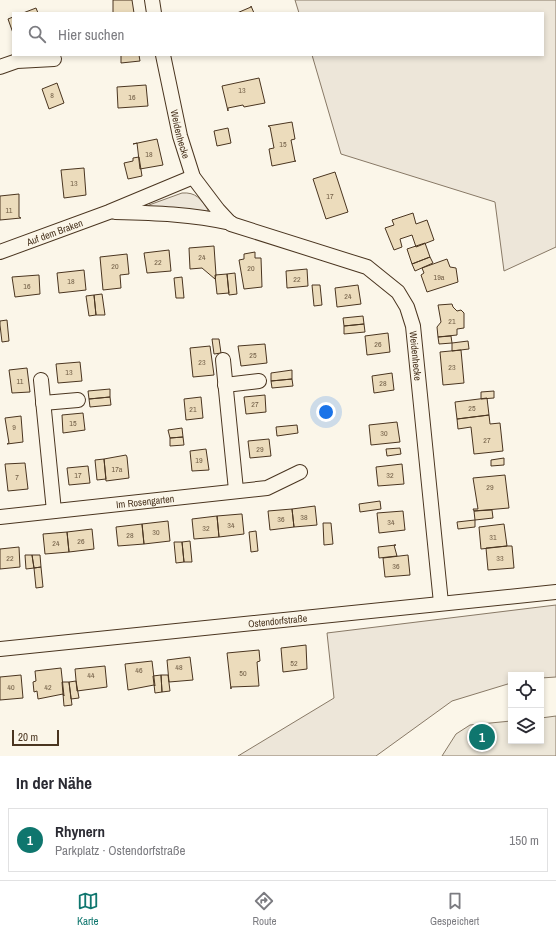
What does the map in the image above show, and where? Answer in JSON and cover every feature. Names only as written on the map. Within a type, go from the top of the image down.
[{"type":"street","points":[[152,0],[154,12]]},
{"type":"street","name":"Weidenhecke","points":[[163,56],[180,136],[193,177],[218,210],[231,224]]},
{"type":"street","points":[[0,67],[17,61],[54,59]]},
{"type":"street","name":"Auf dem Braken","points":[[0,252],[109,212],[193,177]]},
{"type":"street","name":"Auf dem Braken","points":[[109,212],[176,214]]},
{"type":"street","name":"Weidenhecke","points":[[176,214],[204,217],[231,224],[367,267],[398,292],[407,308],[413,326],[441,603]]},
{"type":"street","points":[[222,360],[236,490]]},
{"type":"street","points":[[41,380],[54,511]]},
{"type":"street","points":[[225,385],[259,381]]},
{"type":"street","points":[[43,403],[78,400]]},
{"type":"street","name":"Im Rosengarten","points":[[0,517],[236,490],[267,488],[300,472]]},
{"type":"street","name":"Ostendorfstraße","points":[[0,649],[556,592]]},
{"type":"shaded area","points":[[295,0],[556,0],[556,247],[504,271],[495,202],[341,154],[312,56],[544,56],[544,12],[299,12]]},
{"type":"shaded area","points":[[182,193],[195,195],[198,197],[208,210],[207,213],[148,207],[149,205]]},
{"type":"shaded area","points":[[556,605],[556,677],[544,678],[544,672],[508,672],[508,684],[452,701],[376,756],[238,756],[334,698],[327,633]]},
{"type":"shaded area","points":[[556,716],[556,756],[442,756],[456,734],[470,725],[508,721],[508,744],[544,744],[544,718]]},
{"type":"building","points":[[113,0],[132,0],[134,12],[113,12]]},
{"type":"building","points":[[251,7],[254,12],[239,12]]},
{"type":"building","points":[[36,8],[38,12],[26,12]]},
{"type":"building","points":[[12,17],[12,30],[8,19]]},
{"type":"building","points":[[121,56],[139,56],[140,61],[121,63]]},
{"type":"building","points":[[259,78],[265,103],[228,108],[228,111],[222,86]]},
{"type":"building","points":[[57,83],[64,103],[49,109],[42,89]]},
{"type":"building","points":[[146,85],[148,106],[118,108],[117,87]]},
{"type":"building","points":[[292,122],[295,139],[291,140],[296,161],[272,166],[269,149],[274,148],[270,127],[268,126]]},
{"type":"building","points":[[228,128],[231,143],[217,146],[214,131]]},
{"type":"building","points":[[157,139],[163,165],[140,169],[137,143]]},
{"type":"building","points":[[139,157],[142,176],[128,179],[124,163],[133,161],[133,158]]},
{"type":"building","points":[[84,168],[86,195],[64,198],[61,170]]},
{"type":"building","points":[[335,172],[348,212],[326,219],[313,179]]},
{"type":"building","points":[[19,194],[19,217],[21,218],[0,220],[0,196]]},
{"type":"building","points":[[413,213],[416,224],[427,220],[434,240],[416,247],[412,235],[400,239],[402,247],[394,250],[385,228],[394,225],[392,220]]},
{"type":"building","points":[[425,243],[430,257],[412,264],[407,249]]},
{"type":"building","points":[[214,246],[215,279],[202,268],[190,269],[189,248]]},
{"type":"building","points":[[169,250],[171,271],[147,273],[144,253]]},
{"type":"building","points":[[255,252],[255,258],[261,258],[262,287],[244,289],[239,260],[244,259],[244,254]]},
{"type":"building","points":[[127,254],[129,274],[120,275],[121,288],[103,290],[100,257]]},
{"type":"building","points":[[430,257],[433,263],[415,271],[412,264]]},
{"type":"building","points":[[447,259],[450,267],[456,268],[458,282],[427,292],[421,275],[424,273],[422,268]]},
{"type":"building","points":[[307,269],[308,286],[287,288],[286,271]]},
{"type":"building","points":[[84,270],[86,290],[59,293],[57,273]]},
{"type":"building","points":[[235,273],[237,294],[229,295],[227,274]]},
{"type":"building","points":[[227,274],[229,293],[217,294],[215,275]]},
{"type":"building","points":[[39,275],[40,294],[15,297],[12,277]]},
{"type":"building","points":[[182,277],[184,298],[176,298],[174,278]]},
{"type":"building","points":[[312,285],[320,285],[322,305],[314,306]]},
{"type":"building","points":[[358,285],[361,304],[337,307],[335,288]]},
{"type":"building","points":[[102,294],[105,315],[96,315],[94,295]]},
{"type":"building","points":[[94,295],[96,315],[89,316],[86,296]]},
{"type":"building","points":[[452,304],[457,311],[461,310],[464,313],[464,328],[457,329],[457,335],[438,337],[437,327],[441,322],[438,305]]},
{"type":"building","points":[[363,316],[364,324],[344,326],[343,318]]},
{"type":"building","points":[[7,320],[9,341],[2,342],[0,321]]},
{"type":"building","points":[[364,324],[365,332],[344,334],[344,326]]},
{"type":"building","points":[[388,333],[390,352],[367,355],[365,336]]},
{"type":"building","points":[[451,336],[452,343],[439,344],[438,337]]},
{"type":"building","points":[[212,339],[219,339],[221,353],[214,354]]},
{"type":"building","points":[[468,341],[469,349],[452,351],[452,343]]},
{"type":"building","points":[[265,344],[267,363],[241,366],[238,346]]},
{"type":"building","points":[[210,346],[214,375],[193,377],[190,348]]},
{"type":"building","points":[[461,350],[464,383],[443,385],[440,352]]},
{"type":"building","points":[[80,362],[82,381],[58,383],[56,364]]},
{"type":"building","points":[[27,368],[30,392],[12,393],[9,370]]},
{"type":"building","points":[[292,370],[292,379],[271,381],[271,373]]},
{"type":"building","points":[[392,373],[394,390],[374,393],[372,376]]},
{"type":"building","points":[[292,379],[293,386],[272,388],[271,381]]},
{"type":"building","points":[[110,389],[110,397],[89,399],[88,391]]},
{"type":"building","points":[[494,391],[494,398],[481,399],[481,392]]},
{"type":"building","points":[[265,395],[266,412],[246,414],[244,397]]},
{"type":"building","points":[[110,397],[111,405],[90,407],[89,399]]},
{"type":"building","points":[[201,397],[203,418],[186,420],[184,399]]},
{"type":"building","points":[[487,398],[489,415],[457,419],[455,402]]},
{"type":"building","points":[[83,413],[85,430],[63,433],[62,415]]},
{"type":"building","points":[[489,415],[490,424],[500,423],[503,451],[474,454],[471,427],[458,429],[457,419]]},
{"type":"building","points":[[21,416],[23,442],[7,444],[9,443],[5,418]]},
{"type":"building","points":[[397,422],[400,442],[371,445],[369,425]]},
{"type":"building","points":[[297,425],[298,433],[277,436],[276,427]]},
{"type":"building","points":[[182,428],[183,437],[170,438],[168,430]]},
{"type":"building","points":[[183,437],[184,445],[170,446],[170,438]]},
{"type":"building","points":[[269,439],[271,456],[250,458],[248,441]]},
{"type":"building","points":[[400,448],[401,454],[387,456],[386,449]]},
{"type":"building","points":[[206,449],[209,470],[192,471],[190,451]]},
{"type":"building","points":[[126,455],[129,478],[106,481],[104,459]]},
{"type":"building","points":[[504,458],[504,465],[491,466],[491,460]]},
{"type":"building","points":[[104,459],[106,479],[97,480],[95,460]]},
{"type":"building","points":[[25,463],[28,489],[8,491],[5,464]]},
{"type":"building","points":[[402,464],[404,484],[378,486],[376,467]]},
{"type":"building","points":[[88,466],[90,483],[69,485],[67,468]]},
{"type":"building","points":[[505,475],[509,508],[474,511],[473,509],[478,509],[473,478]]},
{"type":"building","points":[[380,501],[381,509],[360,512],[359,504]]},
{"type":"building","points":[[315,506],[317,525],[294,527],[292,509]]},
{"type":"building","points":[[292,509],[294,527],[270,530],[268,511]]},
{"type":"building","points":[[492,510],[493,518],[475,520],[474,511]]},
{"type":"building","points":[[403,511],[405,530],[379,533],[377,513]]},
{"type":"building","points":[[242,514],[244,534],[219,537],[217,516]]},
{"type":"building","points":[[217,516],[219,537],[194,539],[192,519]]},
{"type":"building","points":[[475,520],[475,527],[458,529],[457,522]]},
{"type":"building","points":[[168,521],[170,541],[144,544],[142,524]]},
{"type":"building","points":[[323,523],[331,523],[333,544],[324,545]]},
{"type":"building","points":[[142,524],[144,544],[118,546],[116,527]]},
{"type":"building","points":[[504,524],[507,546],[481,549],[479,527]]},
{"type":"building","points":[[92,529],[94,549],[69,552],[67,532]]},
{"type":"building","points":[[256,531],[258,551],[251,552],[249,532]]},
{"type":"building","points":[[67,532],[69,552],[45,554],[43,534]]},
{"type":"building","points":[[190,541],[192,562],[184,562],[182,542]]},
{"type":"building","points":[[174,542],[182,542],[184,562],[176,563]]},
{"type":"building","points":[[394,545],[397,556],[379,558],[378,547]]},
{"type":"building","points":[[512,546],[514,568],[488,570],[486,548]]},
{"type":"building","points":[[19,547],[20,567],[0,569],[0,549]]},
{"type":"building","points":[[25,555],[32,555],[34,568],[26,569]]},
{"type":"building","points":[[32,555],[40,555],[41,567],[34,568]]},
{"type":"building","points":[[408,555],[410,575],[385,577],[383,558]]},
{"type":"building","points":[[41,567],[43,587],[36,588],[34,568]]},
{"type":"building","points":[[306,645],[307,669],[283,672],[281,648]]},
{"type":"building","points":[[259,650],[260,661],[257,662],[259,686],[231,687],[231,689],[227,653]]},
{"type":"building","points":[[190,657],[193,680],[169,682],[167,660]]},
{"type":"building","points":[[152,661],[155,686],[128,690],[125,664]]},
{"type":"building","points":[[105,666],[107,687],[77,691],[75,669]]},
{"type":"building","points":[[61,668],[64,696],[63,694],[38,699],[37,691],[34,692],[33,682],[36,681],[35,671]]},
{"type":"building","points":[[21,675],[23,698],[0,700],[0,677]]},
{"type":"building","points":[[161,675],[168,675],[170,691],[162,692]]},
{"type":"building","points":[[161,675],[162,692],[155,693],[153,676]]},
{"type":"building","points":[[76,681],[79,698],[71,699],[69,682]]},
{"type":"building","points":[[62,682],[69,682],[72,705],[64,706]]},
{"type":"place","name":"Rhynern","points":[[482,737]]}]
